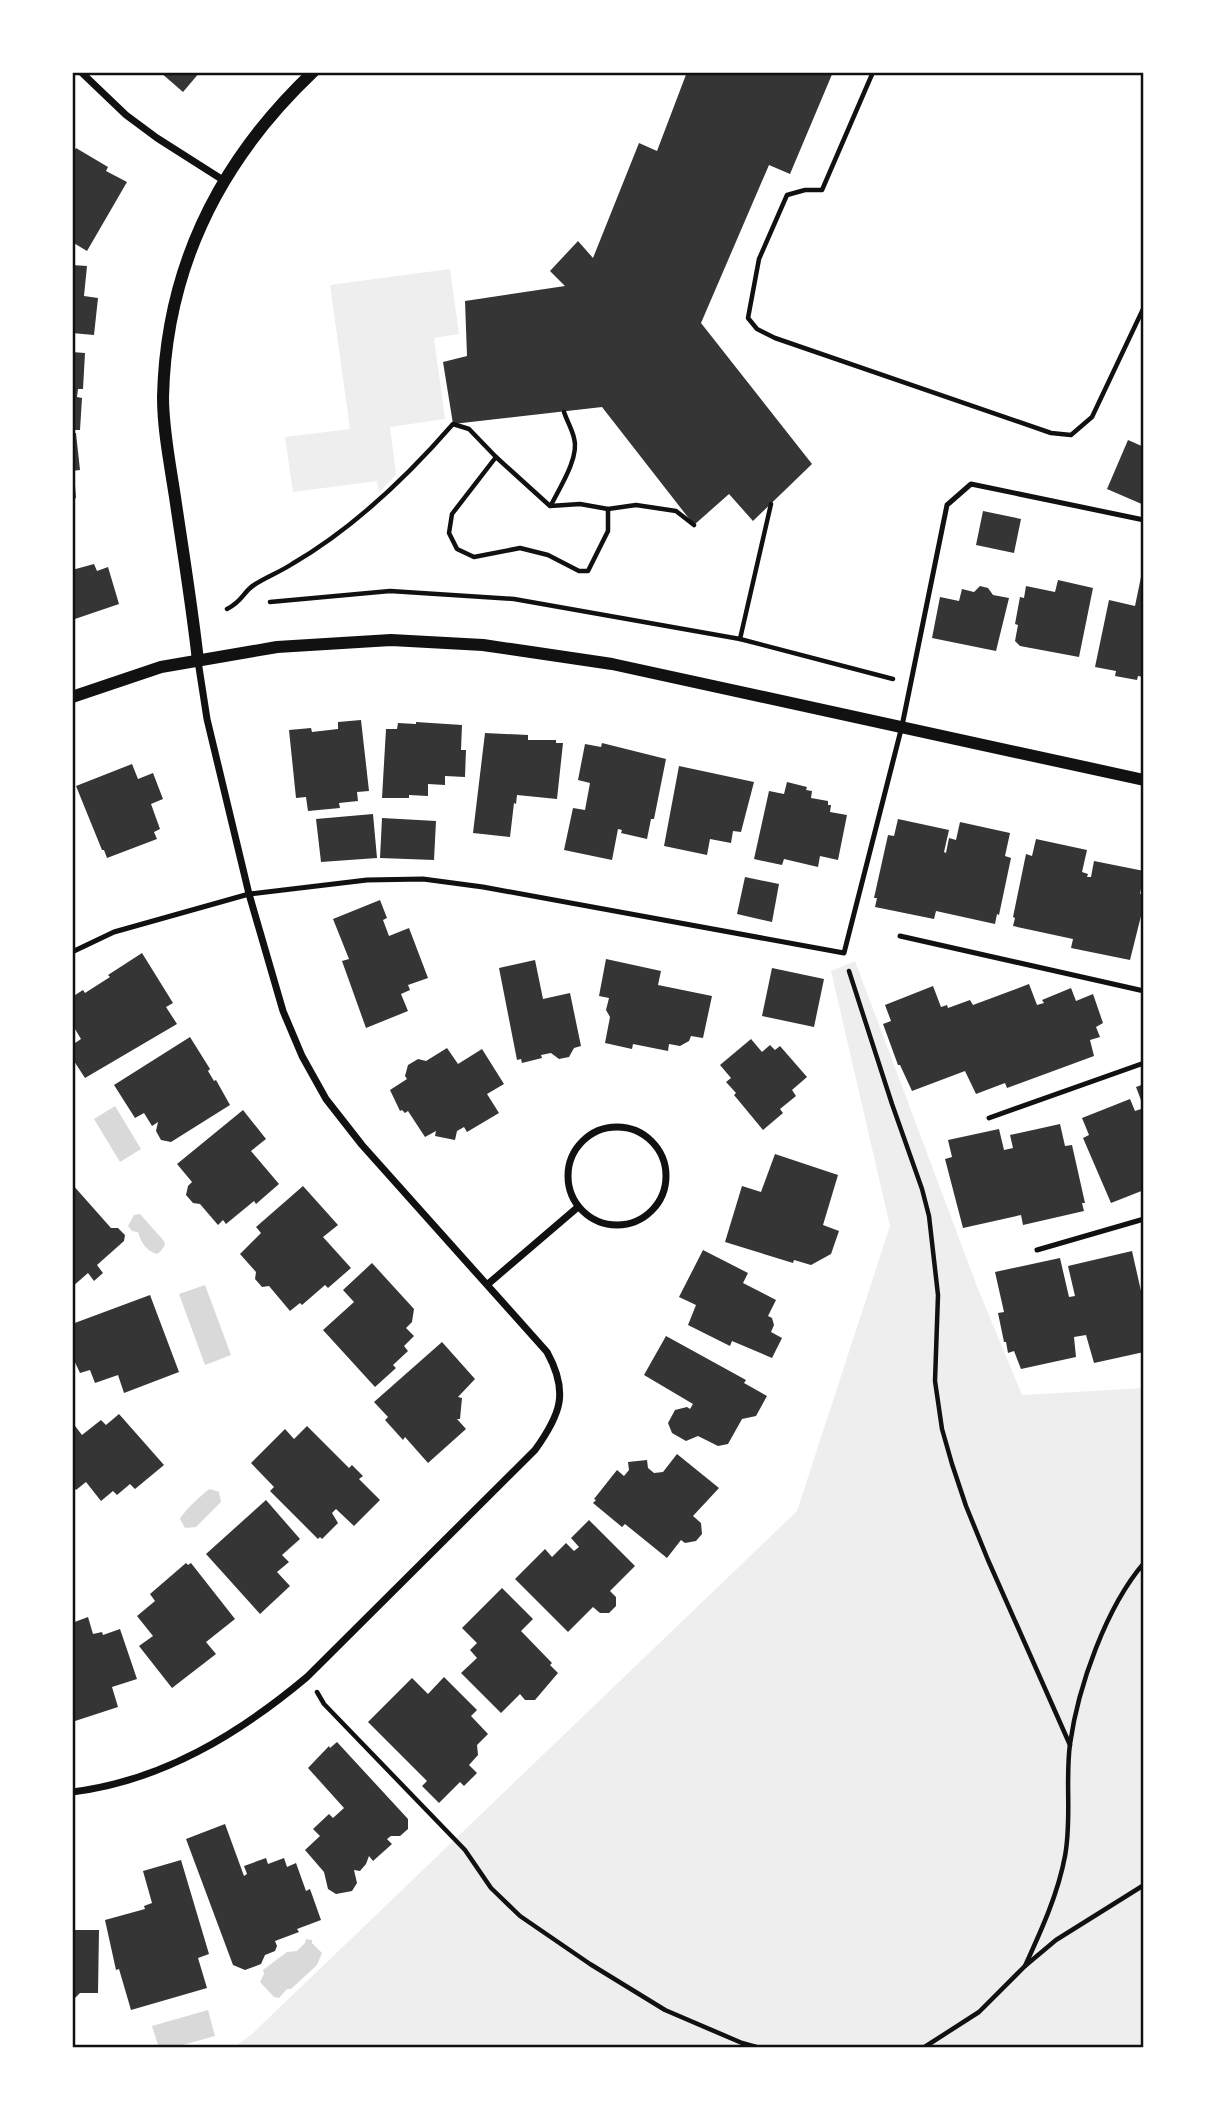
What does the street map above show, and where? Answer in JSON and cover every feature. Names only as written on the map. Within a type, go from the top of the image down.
[{"type":"street","points":[[81,72],[127,116],[223,180]]},
{"type":"street","points":[[72,1791],[98,1788],[141,1776],[205,1749],[266,1711],[307,1677],[535,1450],[548,1432],[559,1398],[560,1383],[547,1352],[362,1145],[326,1099],[302,1056],[283,1011],[249,894],[207,719],[167,445],[163,397],[173,314],[184,268],[223,180],[246,145],[313,72]]},
{"type":"street","points":[[72,696],[161,667],[277,647],[391,640],[482,645],[612,664],[1144,780]]},
{"type":"street","points":[[621,1126],[638,1130],[651,1140],[661,1153],[666,1168],[666,1185],[660,1200],[650,1213],[637,1221],[613,1225],[590,1217],[578,1207],[570,1193],[568,1168],[577,1145],[590,1134],[605,1127],[621,1126]]},
{"type":"street","points":[[488,1284],[578,1207]]},
{"type":"lane","points":[[72,952],[114,932],[249,894],[367,880],[423,879],[483,887],[844,953],[902,726],[947,505],[971,484],[1144,520]]},
{"type":"lane","points":[[900,936],[1144,990]]},
{"type":"lane","points":[[989,1118],[1144,1063]]},
{"type":"lane","points":[[1037,1250],[1144,1219]]},
{"type":"path","points":[[873,72],[822,190],[805,190],[788,195],[759,259],[748,318],[757,329],[775,338],[1051,433],[1071,435],[1092,417],[1144,307]]},
{"type":"path","points":[[550,506],[568,471],[575,447],[575,439],[564,412]]},
{"type":"path","points":[[227,609],[240,602],[252,586],[293,564],[360,517],[417,465],[453,424],[469,429],[550,506],[580,504],[608,509],[636,505],[676,511],[694,526]]},
{"type":"path","points":[[496,457],[452,514],[449,533],[457,549],[474,557],[520,548],[548,555],[579,571],[588,571],[608,531],[608,509]]},
{"type":"path","points":[[740,639],[771,503]]},
{"type":"path","points":[[271,602],[390,591],[514,599],[740,639],[911,682]]},
{"type":"path","points":[[844,953],[929,1216],[938,1295],[935,1381],[942,1429],[975,1528],[1070,1745]]},
{"type":"path","points":[[1025,1966],[1047,1915],[1065,1856],[1070,1810],[1070,1745],[1093,1658],[1110,1617],[1131,1579],[1144,1563]]},
{"type":"path","points":[[307,1677],[324,1704],[465,1850],[491,1888],[520,1916],[590,1964],[665,2010],[760,2048]]},
{"type":"path","points":[[923,2048],[979,2012],[1025,1966],[1056,1940],[1144,1885]]},
{"type":"shaded area","points":[[450,269],[459,334],[434,338],[445,419],[390,427],[396,474],[379,493],[377,481],[293,492],[285,437],[350,429],[330,285]]},
{"type":"shaded area","points":[[855,961],[978,1289],[1022,1395],[1144,1388],[1144,2048],[233,2048],[252,2034],[797,1511],[890,1226],[831,971]]},
{"type":"shaded area","points":[[115,1106],[141,1149],[120,1162],[94,1119]]},
{"type":"shaded area","points":[[140,1214],[164,1241],[165,1245],[157,1254],[142,1243],[138,1232],[132,1231],[128,1226],[134,1215]]},
{"type":"shaded area","points":[[205,1285],[231,1355],[205,1365],[179,1294]]},
{"type":"shaded area","points":[[210,1489],[219,1492],[221,1502],[196,1527],[185,1528],[180,1519]]},
{"type":"shaded area","points":[[306,1939],[312,1940],[322,1953],[317,1965],[279,1998],[274,1997],[260,1982],[263,1970],[287,1952],[297,1951]]},
{"type":"shaded area","points":[[208,2010],[215,2036],[172,2048],[159,2048],[152,2026]]},
{"type":"building","points":[[160,72],[200,72],[183,92]]},
{"type":"building","points":[[687,72],[833,72],[790,174],[769,165],[701,323],[812,464],[753,521],[729,494],[694,525],[602,407],[453,424],[443,362],[467,356],[465,301],[565,286],[550,271],[578,241],[593,258],[639,143],[657,151]]},
{"type":"building","points":[[76,148],[108,167],[106,171],[127,182],[87,251],[72,242],[72,155]]},
{"type":"building","points":[[72,265],[87,266],[84,296],[98,298],[94,335],[72,333]]},
{"type":"building","points":[[72,352],[85,353],[83,389],[78,389],[77,397],[82,398],[80,430],[72,430]]},
{"type":"building","points":[[72,433],[76,433],[80,470],[72,471]]},
{"type":"building","points":[[1128,440],[1144,447],[1144,505],[1107,489]]},
{"type":"building","points":[[72,473],[76,498],[72,499]]},
{"type":"building","points":[[983,511],[1021,519],[1014,553],[976,545]]},
{"type":"building","points":[[94,564],[97,571],[108,567],[119,604],[72,620],[72,570]]},
{"type":"building","points":[[1141,577],[1144,578],[1144,677],[1138,676],[1137,680],[1115,676],[1116,671],[1095,667],[1109,600],[1135,606]]},
{"type":"building","points":[[1058,580],[1093,588],[1079,657],[1020,646],[1015,641],[1020,597],[1024,598],[1026,586],[1055,592]]},
{"type":"building","points":[[980,586],[988,588],[993,595],[1009,598],[996,651],[932,638],[940,597],[959,601],[962,589],[974,592]]},
{"type":"building","points":[[361,720],[369,791],[357,792],[358,801],[339,803],[340,808],[308,811],[306,797],[296,798],[289,730],[311,728],[312,732],[338,729],[338,722]]},
{"type":"building","points":[[398,723],[462,725],[461,750],[466,750],[465,777],[445,776],[445,785],[428,784],[428,796],[382,798],[386,729],[397,729]]},
{"type":"building","points":[[485,733],[528,735],[528,740],[556,740],[556,743],[563,743],[557,799],[517,795],[510,837],[473,833]]},
{"type":"building","points":[[602,743],[666,759],[654,819],[651,819],[647,839],[621,833],[622,830],[618,829],[612,860],[564,850],[573,808],[585,810],[590,783],[578,780],[585,744],[601,747]]},
{"type":"building","points":[[132,764],[138,779],[153,773],[163,799],[151,804],[160,829],[154,832],[157,839],[107,858],[76,786]]},
{"type":"building","points":[[679,766],[754,782],[741,832],[733,831],[731,843],[710,839],[707,855],[664,846]]},
{"type":"building","points":[[787,782],[807,787],[806,790],[812,791],[811,798],[828,801],[828,805],[831,805],[830,812],[847,815],[838,860],[820,856],[818,867],[784,859],[782,865],[754,859],[769,791],[784,794]]},
{"type":"building","points":[[373,814],[377,858],[321,862],[316,819]]},
{"type":"building","points":[[382,818],[436,821],[434,860],[380,858]]},
{"type":"building","points":[[898,819],[949,830],[944,852],[946,853],[949,838],[956,840],[960,822],[1010,833],[1005,856],[1011,858],[995,924],[936,911],[934,919],[875,907],[877,898],[874,898],[888,835],[894,836]]},
{"type":"building","points":[[1036,839],[1087,850],[1082,872],[1088,874],[1087,877],[1091,877],[1094,861],[1144,871],[1140,894],[1144,895],[1144,904],[1130,960],[1071,948],[1073,939],[1013,926],[1026,854],[1032,856]]},
{"type":"building","points":[[745,877],[779,884],[772,922],[737,914]]},
{"type":"building","points":[[380,900],[387,918],[383,920],[389,936],[409,928],[428,978],[408,985],[410,990],[401,994],[408,1011],[366,1028],[342,961],[349,959],[333,919]]},
{"type":"building","points":[[142,953],[173,1003],[166,1007],[177,1024],[85,1078],[72,1058],[72,1045],[81,1039],[72,1024],[72,997],[83,990],[85,993]]},
{"type":"building","points":[[606,959],[661,971],[658,985],[712,996],[703,1038],[691,1036],[689,1041],[680,1046],[669,1044],[668,1051],[633,1044],[632,1049],[605,1043],[610,1017],[606,1010],[609,998],[599,996]]},
{"type":"building","points":[[535,960],[543,999],[570,993],[581,1046],[574,1048],[569,1057],[559,1059],[551,1053],[522,1063],[521,1059],[517,1060],[499,968]]},
{"type":"building","points":[[772,968],[824,979],[814,1027],[762,1016]]},
{"type":"building","points":[[1029,984],[1037,1005],[1044,1003],[1042,1000],[1071,988],[1076,1001],[1093,994],[1103,1023],[1096,1027],[1100,1037],[1090,1040],[1094,1056],[1007,1088],[1005,1083],[976,1094],[965,1071],[912,1091],[898,1065],[883,1024],[891,1021],[885,1005],[933,986],[941,1007],[947,1005],[948,1008],[970,1000],[973,1005]]},
{"type":"building","points":[[190,1037],[230,1105],[171,1142],[161,1140],[156,1131],[158,1122],[152,1126],[144,1113],[135,1118],[114,1085]]},
{"type":"building","points":[[751,1039],[762,1052],[770,1045],[775,1050],[780,1046],[807,1077],[792,1090],[796,1096],[780,1109],[783,1113],[763,1130],[734,1095],[736,1093],[726,1082],[731,1078],[720,1065]]},
{"type":"building","points":[[447,1048],[458,1064],[482,1049],[504,1084],[487,1094],[499,1113],[467,1132],[464,1127],[457,1131],[455,1140],[435,1136],[436,1131],[425,1137],[408,1111],[400,1111],[390,1090],[407,1079],[405,1076],[408,1065],[418,1059],[426,1061]]},
{"type":"building","points":[[1144,1084],[1144,1108],[1136,1087]]},
{"type":"building","points":[[1130,1099],[1135,1111],[1144,1108],[1144,1190],[1111,1203],[1083,1138],[1089,1135],[1082,1118]]},
{"type":"building","points":[[243,1110],[266,1139],[251,1151],[279,1184],[256,1204],[254,1201],[226,1224],[223,1220],[218,1225],[200,1204],[193,1203],[186,1195],[192,1182],[177,1164]]},
{"type":"building","points":[[1060,1124],[1065,1146],[1072,1145],[1085,1203],[1082,1203],[1084,1211],[1023,1225],[1021,1215],[963,1228],[945,1159],[952,1157],[948,1140],[999,1129],[1004,1150],[1013,1148],[1010,1135]]},
{"type":"building","points":[[775,1154],[838,1175],[823,1225],[839,1231],[831,1254],[811,1265],[794,1260],[793,1263],[725,1242],[742,1186],[761,1192]]},
{"type":"building","points":[[72,1184],[111,1228],[118,1228],[125,1235],[124,1241],[97,1265],[103,1273],[94,1281],[88,1273],[72,1287]]},
{"type":"building","points":[[303,1186],[338,1225],[323,1237],[351,1268],[328,1288],[325,1285],[302,1305],[300,1303],[290,1311],[269,1286],[262,1287],[255,1279],[256,1272],[240,1254],[261,1233],[256,1227]]},
{"type":"building","points":[[703,1250],[748,1273],[743,1283],[776,1300],[768,1316],[772,1318],[774,1325],[771,1332],[782,1338],[772,1358],[732,1341],[730,1346],[688,1325],[696,1305],[679,1297]]},
{"type":"building","points":[[1132,1251],[1141,1291],[1144,1290],[1144,1352],[1094,1363],[1086,1335],[1074,1337],[1076,1357],[1021,1369],[1014,1351],[1008,1353],[1004,1342],[998,1313],[1004,1312],[995,1272],[1060,1258],[1069,1297],[1075,1296],[1068,1266]]},
{"type":"building","points":[[372,1263],[414,1309],[412,1322],[406,1328],[414,1336],[404,1346],[408,1351],[393,1365],[396,1368],[375,1387],[323,1330],[354,1302],[343,1290]]},
{"type":"building","points":[[150,1295],[179,1372],[124,1393],[118,1375],[95,1383],[90,1370],[80,1373],[72,1356],[72,1324]]},
{"type":"building","points":[[666,1336],[746,1380],[744,1383],[767,1396],[756,1416],[742,1419],[728,1444],[718,1446],[698,1436],[686,1441],[672,1433],[668,1423],[675,1410],[687,1407],[690,1409],[693,1404],[644,1375]]},
{"type":"building","points":[[442,1342],[475,1379],[458,1397],[462,1398],[460,1419],[457,1419],[466,1429],[428,1463],[405,1437],[403,1440],[385,1420],[388,1417],[374,1402]]},
{"type":"building","points":[[119,1414],[164,1465],[135,1489],[130,1484],[117,1495],[113,1491],[101,1501],[86,1482],[76,1490],[72,1485],[72,1422],[82,1435],[101,1420],[106,1425]]},
{"type":"building","points":[[307,1426],[349,1468],[352,1465],[363,1476],[359,1479],[380,1500],[354,1526],[336,1509],[332,1513],[338,1523],[322,1539],[318,1539],[270,1491],[274,1487],[251,1463],[285,1429],[294,1439]]},
{"type":"building","points":[[677,1454],[719,1488],[693,1516],[701,1523],[702,1534],[696,1541],[685,1543],[681,1540],[667,1558],[625,1524],[622,1527],[593,1503],[617,1470],[624,1476],[629,1470],[628,1462],[647,1460],[648,1468],[654,1473],[663,1472]]},
{"type":"building","points":[[266,1500],[300,1539],[282,1555],[289,1562],[277,1572],[290,1586],[260,1614],[206,1554]]},
{"type":"building","points":[[589,1520],[635,1566],[610,1591],[616,1597],[616,1606],[609,1613],[600,1613],[593,1607],[568,1632],[515,1579],[545,1549],[552,1557],[566,1543],[574,1551],[579,1547],[571,1538]]},
{"type":"building","points":[[186,1563],[191,1563],[235,1619],[206,1642],[216,1654],[172,1688],[139,1646],[153,1636],[137,1616],[155,1601],[150,1594]]},
{"type":"building","points":[[502,1588],[533,1619],[521,1631],[552,1663],[550,1665],[558,1673],[535,1700],[525,1700],[520,1694],[501,1713],[461,1673],[477,1658],[470,1650],[477,1643],[462,1628]]},
{"type":"building","points":[[88,1617],[93,1634],[102,1632],[103,1635],[120,1629],[137,1679],[112,1687],[118,1707],[72,1722],[72,1623]]},
{"type":"building","points":[[444,1677],[477,1710],[471,1716],[488,1734],[477,1745],[478,1755],[469,1765],[477,1773],[464,1786],[460,1782],[439,1803],[422,1786],[427,1781],[368,1722],[412,1678],[428,1694]]},
{"type":"building","points":[[337,1742],[408,1819],[408,1829],[400,1836],[387,1839],[392,1844],[373,1861],[369,1856],[360,1871],[354,1870],[357,1883],[352,1891],[336,1894],[328,1889],[324,1872],[305,1850],[320,1836],[313,1829],[329,1814],[333,1818],[344,1808],[308,1768],[329,1746],[330,1748]]},
{"type":"building","points":[[225,1824],[244,1876],[247,1874],[244,1866],[266,1858],[268,1864],[284,1858],[287,1867],[296,1863],[306,1891],[310,1889],[321,1920],[275,1941],[275,1951],[265,1955],[261,1964],[245,1970],[233,1965],[186,1839]]},
{"type":"building","points":[[181,1860],[209,1954],[198,1958],[207,1988],[131,2010],[119,1969],[116,1970],[105,1920],[145,1909],[144,1906],[152,1903],[143,1871]]},
{"type":"building","points":[[72,1930],[99,1930],[98,1993],[80,1993],[72,2001]]}]
